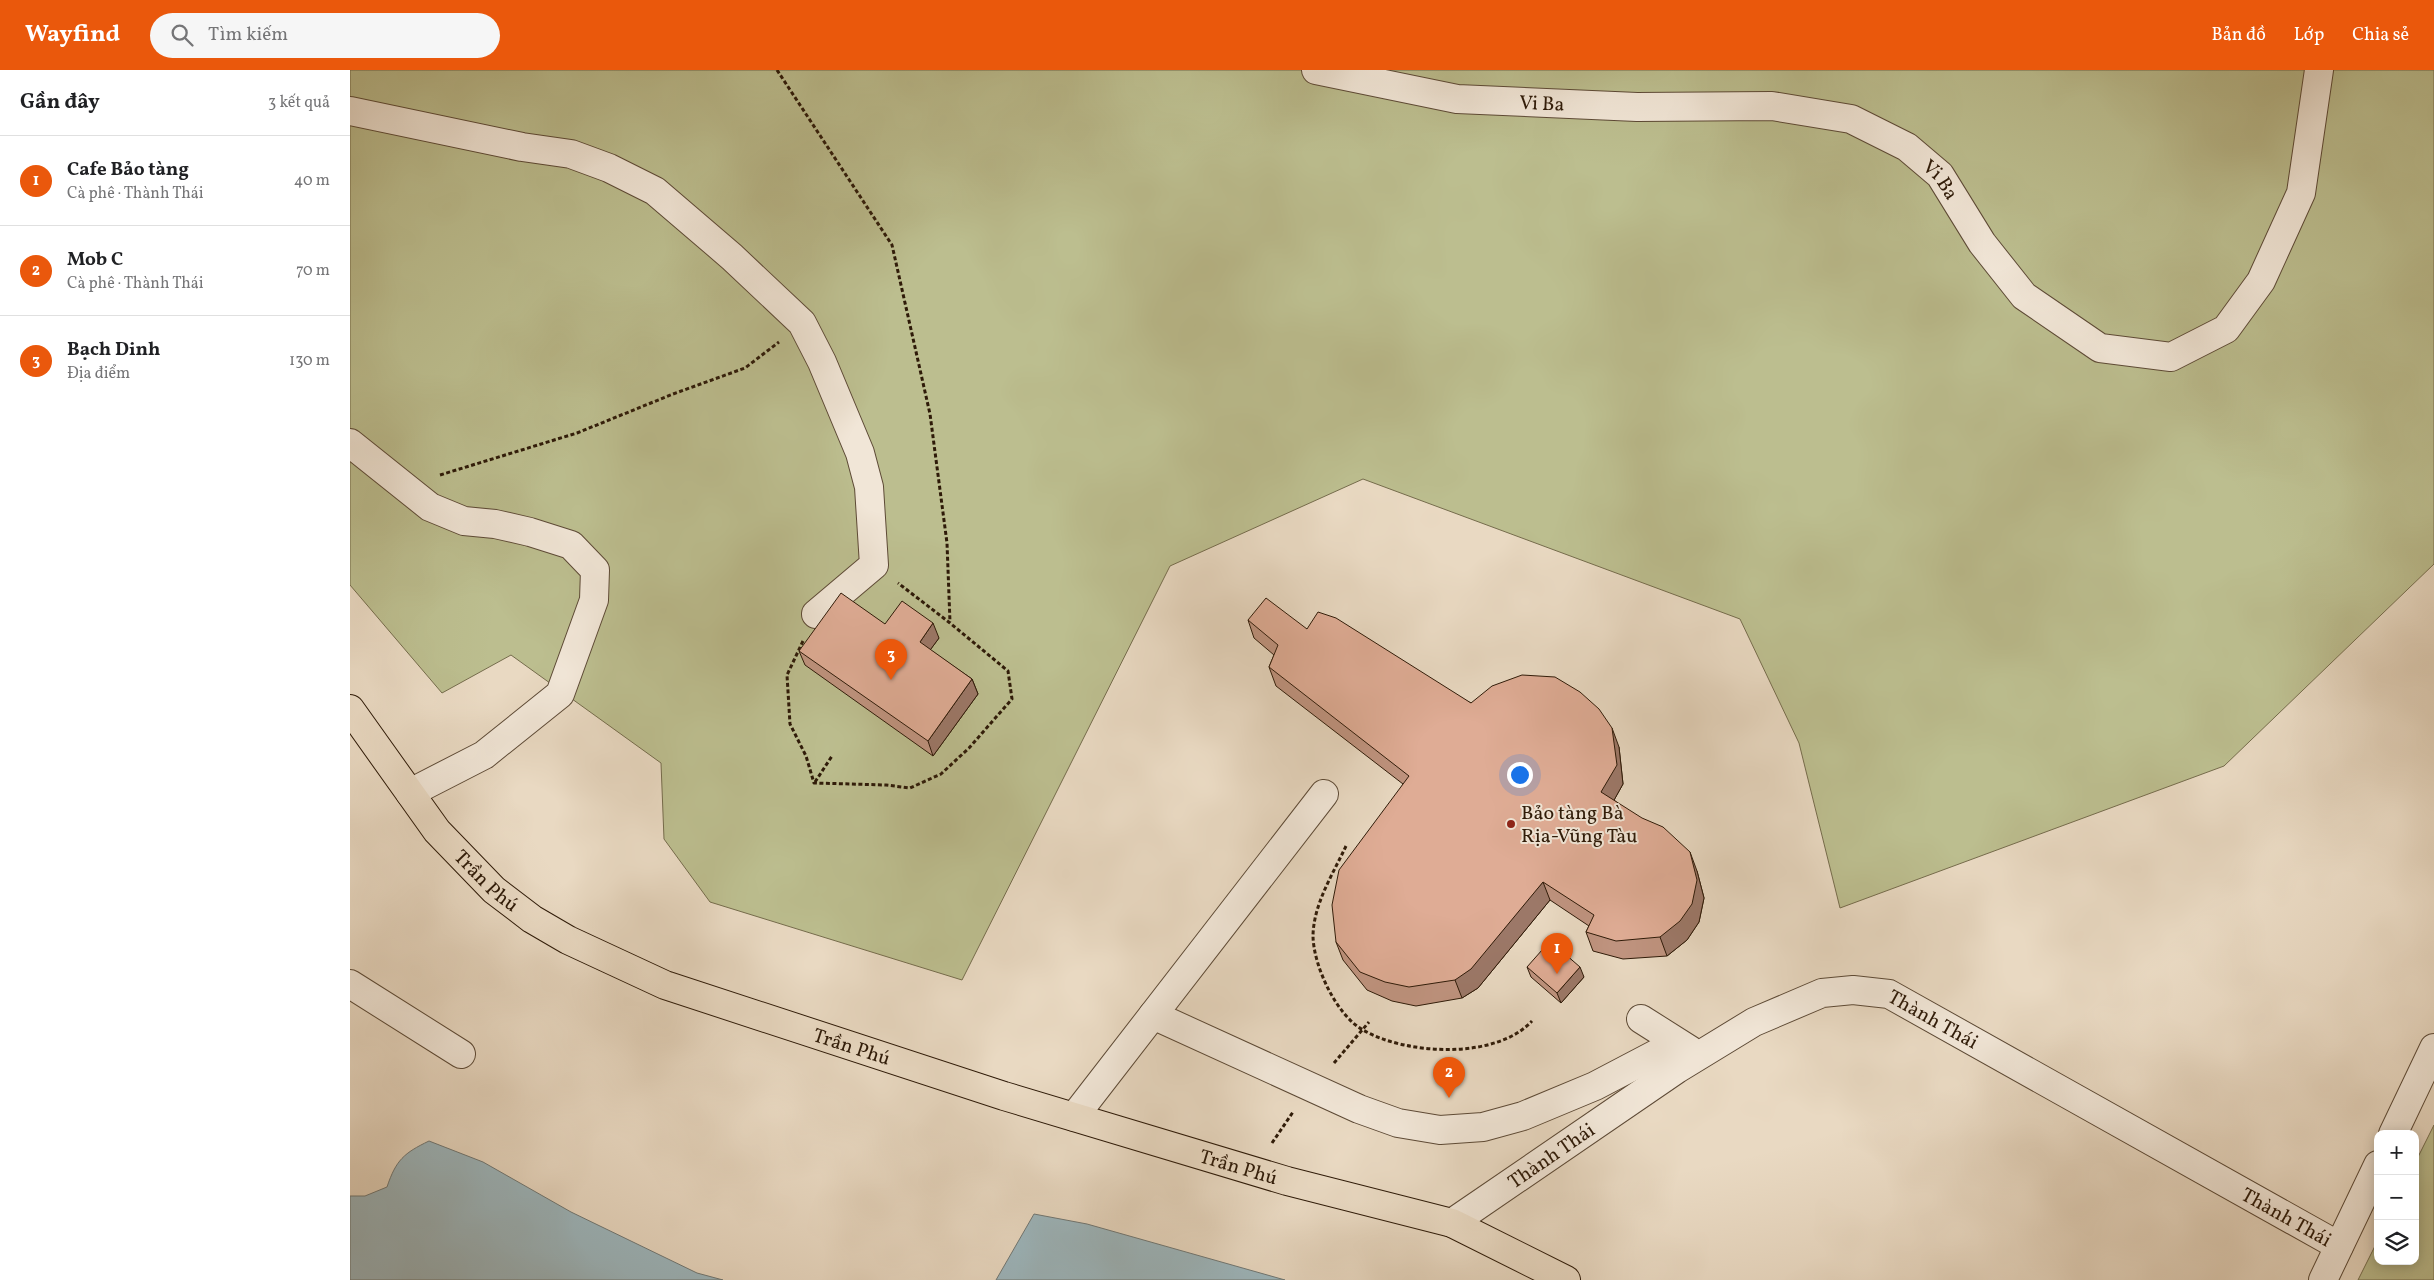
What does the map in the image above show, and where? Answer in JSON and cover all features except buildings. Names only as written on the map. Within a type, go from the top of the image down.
[{"type":"main road","name":"Trần Phú","points":[[353,718],[437,831],[494,890],[532,919],[568,940],[665,985],[1074,1117],[1287,1181],[1452,1223],[1566,1280]]},
{"type":"street","name":"Vi Ba","points":[[1316,70],[1458,99],[1637,107],[1772,106],[1851,119],[1907,147],[1940,175],[1982,243],[2024,296],[2100,348],[2171,357],[2226,329],[2261,282],[2301,193],[2319,70]]},
{"type":"street","points":[[350,111],[522,146],[571,154],[609,168],[655,191],[732,257],[802,323],[822,362],[860,453],[869,486],[874,565],[816,614]]},
{"type":"street","points":[[350,443],[430,507],[464,521],[495,524],[530,532],[571,545],[595,570],[594,600],[560,694],[484,755],[410,793]]},
{"type":"street","points":[[1074,1117],[1324,794]]},
{"type":"street","points":[[350,984],[461,1054]]},
{"type":"street","name":"Thành Thái","points":[[1452,1223],[1688,1049],[1822,993],[1853,990],[1889,994],[2339,1246]]},
{"type":"street","points":[[1153,1015],[1359,1109],[1398,1123],[1440,1130],[1483,1127],[1523,1116],[1688,1049]]},
{"type":"street","points":[[1641,1018],[1688,1049]]},
{"type":"street","points":[[2395,1130],[2434,1048]]},
{"type":"street","points":[[2323,1280],[2374,1173]]},
{"type":"path","points":[[777,70],[892,245],[930,414],[947,543],[950,622]]},
{"type":"path","points":[[404,487],[473,463],[577,433],[673,394],[745,368],[802,323]]},
{"type":"path","points":[[814,783],[886,785],[910,788],[942,774],[969,748],[1012,699],[1008,671],[950,622],[874,565]]},
{"type":"path","points":[[814,783],[806,756],[790,724],[787,675],[816,614]]},
{"type":"path","points":[[814,783],[832,756]]},
{"type":"path","points":[[1346,846],[1320,900],[1313,934],[1315,955],[1330,995],[1352,1022],[1363,1030],[1397,1043],[1437,1050],[1489,1044],[1523,1030],[1532,1021]]},
{"type":"green space","points":[[350,70],[2434,70],[2434,564],[2224,766],[1840,908],[1799,743],[1740,619],[1363,479],[1170,566],[962,980],[710,902],[664,839],[661,763],[511,655],[442,693],[350,585]]},
{"type":"green space","points":[[2434,1125],[2434,1280],[2358,1280],[2374,1248],[2374,1265],[2419,1265],[2419,1155]]},
{"type":"water","points":[[429,1141],[483,1162],[571,1212],[697,1273],[723,1280],[350,1280],[350,1196],[365,1196],[387,1187],[394,1170],[402,1158],[413,1149]]},
{"type":"water","points":[[1034,1214],[1087,1224],[1285,1280],[996,1280]]},
{"type":"place","name":"Bạch Dinh","points":[[891,680]]},
{"type":"place","name":"Bảo tàng Bà Rịa-Vũng Tàu","points":[[1511,824]]},
{"type":"place","name":"Cafe Bảo tàng","points":[[1557,974]]},
{"type":"place","name":"Mob C","points":[[1449,1098]]}]
